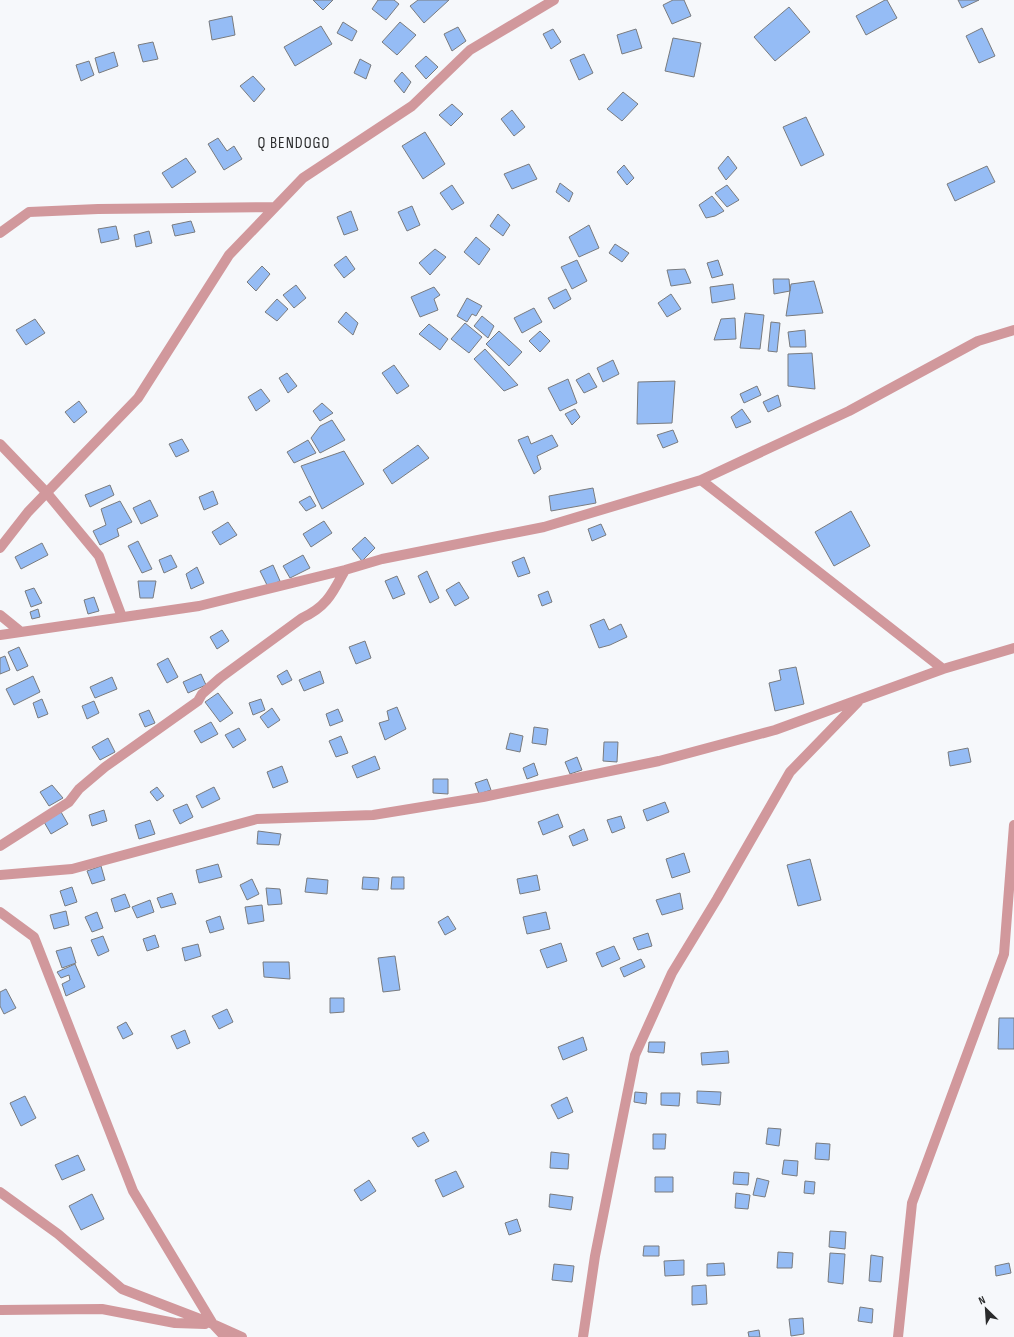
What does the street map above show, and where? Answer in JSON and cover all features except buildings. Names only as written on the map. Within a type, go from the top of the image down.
[{"type":"street","points":[[0,548],[28,512],[46,492],[138,398],[229,255],[303,178],[412,106],[470,50],[554,0]]},
{"type":"street","points":[[0,233],[29,212],[98,209],[275,207]]},
{"type":"street","points":[[0,635],[199,606],[346,570],[382,559],[544,527],[701,480],[849,411],[978,341],[1014,330]]},
{"type":"street","points":[[0,444],[46,492],[99,556],[122,617]]},
{"type":"street","points":[[701,480],[943,669]]},
{"type":"street","points":[[0,846],[69,802],[79,789],[105,767],[198,701],[202,694],[220,678],[302,618],[315,612],[326,603],[346,570]]},
{"type":"street","points":[[0,614],[21,632]]},
{"type":"street","points":[[0,875],[72,869],[257,819],[373,815],[483,797],[659,761],[775,730],[943,669],[1014,648]]},
{"type":"street","points":[[583,1337],[596,1256],[635,1055],[672,973],[790,772],[860,700]]},
{"type":"street","points":[[898,1337],[912,1203],[1004,954],[1014,825]]},
{"type":"street","points":[[0,912],[34,937],[133,1191],[213,1324],[225,1337]]},
{"type":"street","points":[[0,1192],[58,1234],[122,1289],[213,1324],[242,1337]]},
{"type":"street","points":[[0,1310],[102,1309],[176,1324],[213,1324]]},
{"type":"district","name":"Q BENDOGO","points":[[294,143]]}]
